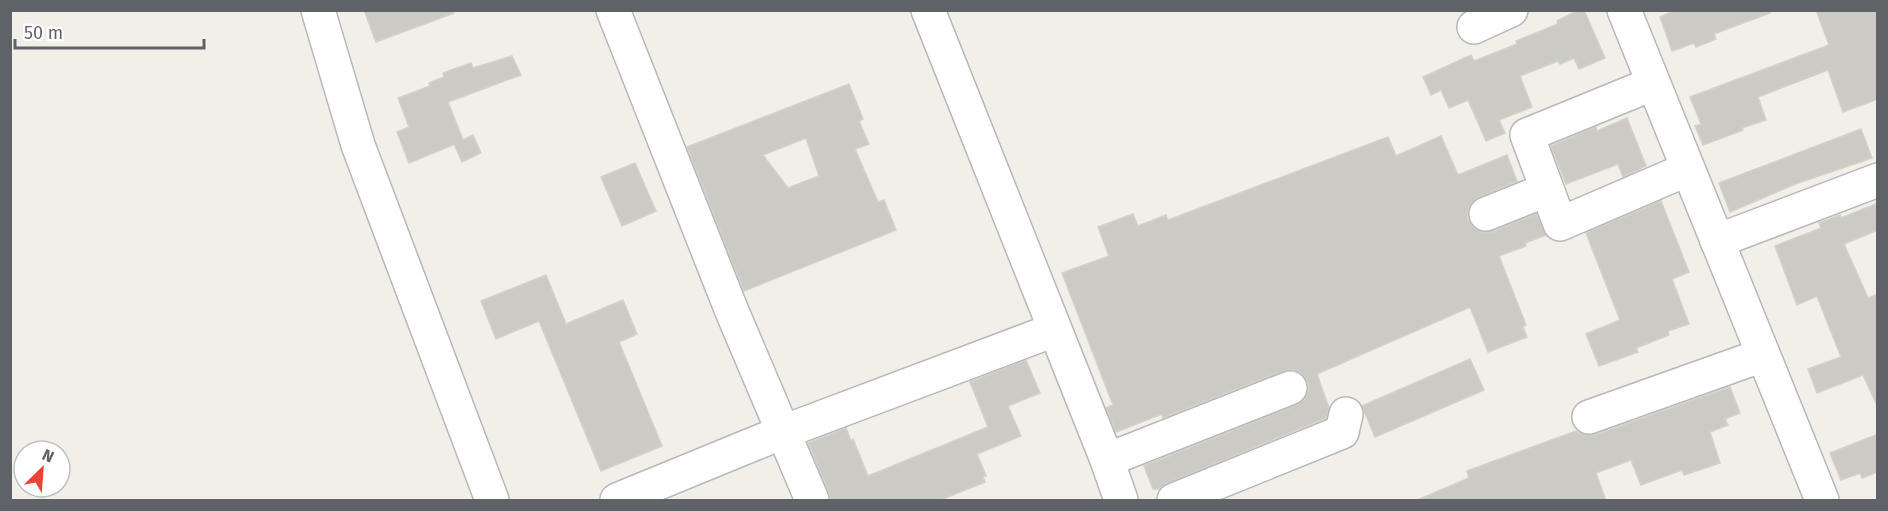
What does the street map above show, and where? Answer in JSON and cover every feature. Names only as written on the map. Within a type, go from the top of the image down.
[{"type":"street","points":[[318,10],[358,145],[492,501]]},
{"type":"street","points":[[613,10],[727,298],[812,501]]},
{"type":"street","points":[[928,10],[1107,460],[1110,497]]},
{"type":"street","points":[[1474,27],[1511,10]]},
{"type":"street","points":[[1624,10],[1822,501]]},
{"type":"street","points":[[1652,84],[1527,135],[1560,224],[1688,169]]},
{"type":"street","points":[[1717,241],[1878,180]]},
{"type":"street","points":[[1486,214],[1546,190]]},
{"type":"street","points":[[617,501],[783,432],[1054,330]]},
{"type":"street","points":[[1589,417],[1763,355]]},
{"type":"street","points":[[1107,460],[1290,387]]},
{"type":"street","points":[[1174,501],[1342,432],[1346,414]]},
{"type":"building","points":[[364,10],[453,10],[454,13],[376,42]]},
{"type":"building","points":[[1579,10],[1584,10],[1605,58],[1579,69],[1574,58],[1560,64],[1558,61],[1520,76],[1532,107],[1499,120],[1505,133],[1486,141],[1468,100],[1449,108],[1441,90],[1431,95],[1423,77],[1471,55],[1474,61],[1517,44],[1516,41],[1558,24],[1557,21]]},
{"type":"building","points":[[1676,10],[1770,10],[1770,13],[1714,34],[1716,39],[1696,47],[1694,43],[1672,51],[1660,17]]},
{"type":"building","points":[[1816,10],[1878,10],[1878,99],[1843,112],[1828,70],[1758,97],[1766,120],[1703,145],[1695,126],[1701,124],[1690,97],[1829,45]]},
{"type":"building","points":[[512,56],[521,75],[448,102],[463,140],[473,135],[481,153],[462,162],[454,144],[409,163],[397,132],[409,127],[398,98],[430,86],[429,83],[444,77],[443,73],[471,63],[473,68]]},
{"type":"building","points":[[849,84],[863,119],[859,121],[869,144],[855,149],[878,202],[884,200],[896,230],[744,291],[687,147]],"holes":[[[806,138],[819,176],[788,188],[763,155]]]},
{"type":"building","points":[[1627,118],[1646,166],[1623,177],[1618,164],[1566,184],[1551,146],[1596,127],[1597,131]]},
{"type":"building","points":[[1861,129],[1872,158],[1798,183],[1730,212],[1719,183]]},
{"type":"building","points":[[1441,136],[1458,175],[1507,155],[1517,181],[1472,202],[1467,212],[1468,220],[1474,228],[1483,232],[1492,232],[1536,214],[1546,235],[1525,243],[1526,246],[1499,256],[1526,325],[1523,327],[1527,337],[1488,352],[1470,307],[1317,374],[1329,408],[1326,418],[1167,483],[1159,489],[1153,489],[1144,466],[1297,405],[1305,399],[1309,390],[1308,382],[1301,373],[1292,369],[1283,371],[1163,418],[1162,414],[1116,432],[1106,408],[1113,405],[1062,273],[1109,256],[1098,227],[1133,214],[1138,226],[1166,215],[1168,220],[1388,137],[1396,156]]},
{"type":"building","points":[[635,163],[656,211],[622,226],[601,177]]},
{"type":"building","points":[[1661,201],[1689,272],[1672,279],[1689,324],[1668,331],[1669,335],[1636,348],[1638,352],[1599,366],[1586,334],[1620,320],[1586,233]]},
{"type":"building","points":[[1878,203],[1878,230],[1844,244],[1868,298],[1878,294],[1878,408],[1863,375],[1817,393],[1808,369],[1841,357],[1817,296],[1797,305],[1775,246],[1821,228],[1819,223],[1840,215],[1841,218]]},
{"type":"building","points":[[546,275],[566,324],[623,300],[637,334],[619,342],[662,446],[601,471],[539,321],[496,339],[481,301]]},
{"type":"building","points":[[1470,359],[1484,390],[1375,437],[1362,406]]},
{"type":"building","points":[[1026,360],[1040,393],[1008,406],[1021,436],[977,454],[986,476],[983,477],[985,482],[938,501],[830,501],[829,493],[808,443],[846,428],[868,476],[988,427],[970,382]]},
{"type":"building","points":[[1730,387],[1740,413],[1725,419],[1728,425],[1710,432],[1720,463],[1684,475],[1682,470],[1641,485],[1631,460],[1596,473],[1606,501],[1415,501],[1469,478],[1467,471],[1576,431],[1585,435],[1595,435]]},
{"type":"building","points":[[1878,434],[1878,472],[1862,478],[1860,473],[1841,480],[1830,453]]}]
